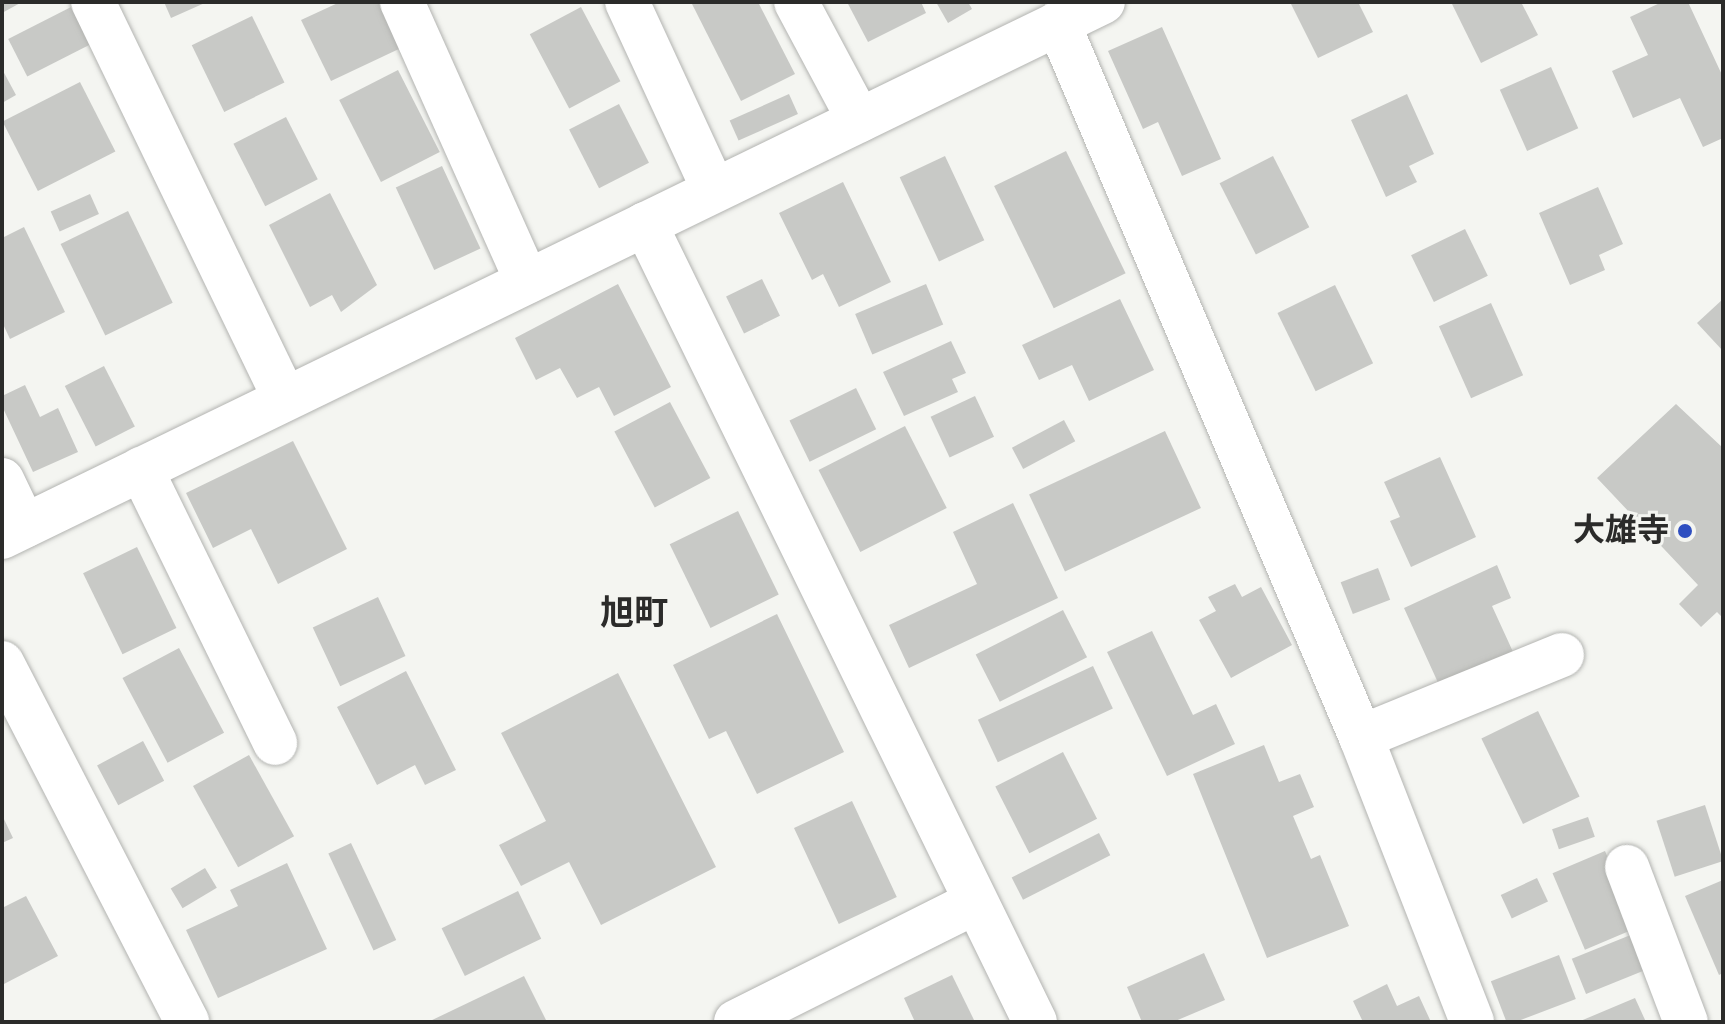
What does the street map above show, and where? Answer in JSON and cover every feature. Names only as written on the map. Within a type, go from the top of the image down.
[{"type":"street","points":[[93,2],[284,397]]},
{"type":"street","points":[[402,2],[527,281]]},
{"type":"street","points":[[627,2],[714,190]]},
{"type":"street","points":[[796,2],[859,120]]},
{"type":"street","points":[[2,480],[13,531],[1080,10],[1472,1022]]},
{"type":"street","points":[[645,224],[1035,1022]]},
{"type":"street","points":[[141,469],[275,743]]},
{"type":"street","points":[[1361,737],[1562,655]]},
{"type":"street","points":[[2,663],[187,1022]]},
{"type":"street","points":[[1627,867],[1686,1022]]},
{"type":"street","points":[[736,1022],[976,902]]},
{"type":"building","points":[[2,2],[22,2],[2,13]]},
{"type":"building","points":[[164,2],[207,2],[171,18]]},
{"type":"building","points":[[340,2],[378,2],[401,48],[331,81],[301,20]]},
{"type":"building","points":[[691,2],[758,2],[795,74],[741,101]]},
{"type":"building","points":[[847,2],[921,2],[926,13],[868,42]]},
{"type":"building","points":[[936,2],[968,2],[972,9],[948,23]]},
{"type":"building","points":[[1290,2],[1358,2],[1373,32],[1318,58]]},
{"type":"building","points":[[1451,2],[1521,2],[1538,35],[1481,63]]},
{"type":"building","points":[[1662,2],[1688,2],[1723,77],[1723,138],[1703,147],[1680,98],[1633,118],[1612,71],[1648,55],[1630,17]]},
{"type":"building","points":[[75,5],[94,42],[27,76],[8,39]]},
{"type":"building","points":[[581,7],[620,81],[569,108],[530,34]]},
{"type":"building","points":[[252,16],[284,83],[224,112],[192,45]]},
{"type":"building","points":[[1162,27],[1221,159],[1182,176],[1158,122],[1143,129],[1108,51]]},
{"type":"building","points":[[1551,67],[1578,128],[1527,151],[1500,90]]},
{"type":"building","points":[[2,69],[16,95],[2,103]]},
{"type":"building","points":[[398,70],[440,152],[381,182],[339,100]]},
{"type":"building","points":[[80,82],[115,151],[38,191],[2,121]]},
{"type":"building","points":[[789,94],[798,114],[739,141],[730,120]]},
{"type":"building","points":[[1407,94],[1434,154],[1409,166],[1417,182],[1386,197],[1351,120]]},
{"type":"building","points":[[619,104],[649,163],[599,188],[569,129]]},
{"type":"building","points":[[286,117],[318,179],[265,206],[233,144]]},
{"type":"building","points":[[1066,151],[1126,273],[1054,308],[994,186]]},
{"type":"building","points":[[945,156],[984,240],[939,261],[900,177]]},
{"type":"building","points":[[1273,156],[1309,227],[1256,255],[1220,183]]},
{"type":"building","points":[[442,166],[480,248],[434,270],[396,188]]},
{"type":"building","points":[[843,182],[891,282],[839,307],[823,274],[812,280],[779,213]]},
{"type":"building","points":[[1598,187],[1623,244],[1599,255],[1605,270],[1570,285],[1539,213]]},
{"type":"building","points":[[330,193],[377,285],[341,312],[332,295],[310,307],[269,225]]},
{"type":"building","points":[[90,194],[99,214],[60,232],[51,211]]},
{"type":"building","points":[[128,211],[173,303],[105,336],[61,244]]},
{"type":"building","points":[[24,227],[65,312],[10,339],[2,322],[2,238]]},
{"type":"building","points":[[1465,229],[1488,276],[1434,302],[1411,255]]},
{"type":"building","points":[[762,279],[780,316],[744,333],[726,297]]},
{"type":"building","points":[[618,284],[671,387],[614,416],[599,387],[577,398],[560,368],[536,380],[515,338]]},
{"type":"building","points":[[926,284],[943,325],[872,355],[855,314]]},
{"type":"building","points":[[1335,285],[1373,363],[1316,391],[1277,313]]},
{"type":"building","points":[[1120,299],[1154,370],[1089,401],[1072,365],[1039,380],[1022,345]]},
{"type":"building","points":[[1723,299],[1723,351],[1697,323]]},
{"type":"building","points":[[1491,303],[1523,375],[1471,398],[1439,326]]},
{"type":"building","points":[[951,341],[966,373],[952,379],[958,392],[904,416],[883,372]]},
{"type":"building","points":[[104,366],[135,427],[96,447],[65,386]]},
{"type":"building","points":[[25,385],[40,417],[58,408],[78,452],[33,472],[2,406],[2,396]]},
{"type":"building","points":[[856,388],[876,429],[810,462],[789,420]]},
{"type":"building","points":[[975,396],[994,437],[950,457],[931,417]]},
{"type":"building","points":[[670,402],[710,478],[655,508],[614,432]]},
{"type":"building","name":"大雄寺","points":[[1676,404],[1723,448],[1723,618],[1717,612],[1701,627],[1679,604],[1698,585],[1597,478]]},
{"type":"building","points":[[1064,420],[1075,441],[1023,469],[1012,448]]},
{"type":"building","points":[[905,426],[947,508],[860,552],[819,470]]},
{"type":"building","points":[[1165,431],[1201,508],[1065,571],[1029,494]]},
{"type":"building","points":[[293,441],[347,549],[278,584],[251,529],[213,548],[186,493]]},
{"type":"building","points":[[1440,457],[1476,537],[1411,567],[1390,521],[1400,517],[1384,482]]},
{"type":"building","points":[[1013,503],[1058,598],[909,668],[889,625],[977,584],[953,532]]},
{"type":"building","points":[[738,511],[779,595],[710,628],[670,544]]},
{"type":"building","points":[[137,547],[176,628],[123,654],[83,573]]},
{"type":"building","points":[[1497,565],[1511,598],[1492,606],[1514,654],[1440,687],[1404,608]]},
{"type":"building","points":[[1378,568],[1390,600],[1353,614],[1341,582]]},
{"type":"building","points":[[1235,584],[1242,597],[1261,587],[1292,645],[1231,678],[1199,620],[1216,611],[1208,597]]},
{"type":"building","points":[[378,597],[405,656],[340,686],[313,627]]},
{"type":"building","points":[[1063,610],[1087,657],[1000,702],[976,654]]},
{"type":"building","points":[[777,614],[844,752],[757,794],[726,731],[709,739],[673,665]]},
{"type":"building","points":[[1152,631],[1193,715],[1216,704],[1235,744],[1167,776],[1107,652]]},
{"type":"building","points":[[179,648],[224,733],[168,763],[122,678]]},
{"type":"building","points":[[1093,666],[1113,709],[998,762],[978,720]]},
{"type":"building","points":[[406,671],[456,770],[425,785],[415,765],[377,785],[337,707]]},
{"type":"building","points":[[618,673],[716,867],[601,925],[569,862],[521,886],[499,845],[546,821],[501,733]]},
{"type":"building","points":[[1538,711],[1580,796],[1523,824],[1481,739]]},
{"type":"building","points":[[143,741],[164,781],[118,805],[97,765]]},
{"type":"building","points":[[1264,745],[1279,782],[1300,774],[1314,807],[1293,816],[1311,859],[1320,855],[1349,926],[1267,958],[1193,774]]},
{"type":"building","points":[[1063,752],[1097,819],[1029,853],[995,787]]},
{"type":"building","points":[[249,755],[294,836],[238,867],[193,786]]},
{"type":"building","points":[[852,801],[897,897],[839,924],[794,828]]},
{"type":"building","points":[[1705,805],[1723,861],[1675,877],[1656,821]]},
{"type":"building","points":[[2,815],[13,838],[2,843]]},
{"type":"building","points":[[1588,817],[1595,837],[1559,849],[1552,829]]},
{"type":"building","points":[[1099,833],[1110,855],[1023,900],[1012,877]]},
{"type":"building","points":[[351,843],[396,940],[374,951],[328,854]]},
{"type":"building","points":[[1605,851],[1637,927],[1585,950],[1553,873]]},
{"type":"building","points":[[287,863],[327,949],[218,998],[186,930],[238,906],[230,890]]},
{"type":"building","points":[[205,868],[217,888],[183,908],[171,889]]},
{"type":"building","points":[[1537,878],[1548,902],[1512,918],[1501,895]]},
{"type":"building","points":[[1723,880],[1723,973],[1719,975],[1685,896]]},
{"type":"building","points":[[518,891],[541,939],[465,976],[442,928]]},
{"type":"building","points":[[26,896],[58,956],[2,985],[2,908]]},
{"type":"building","points":[[1633,934],[1647,969],[1586,994],[1572,959]]},
{"type":"building","points":[[1204,953],[1225,1000],[1173,1022],[1142,1022],[1127,987]]},
{"type":"building","points":[[1559,955],[1576,999],[1516,1022],[1507,1022],[1491,981]]},
{"type":"building","points":[[952,975],[975,1022],[915,1022],[904,998]]},
{"type":"building","points":[[524,976],[547,1022],[428,1022]]},
{"type":"building","points":[[1387,984],[1397,1006],[1419,996],[1431,1022],[1363,1022],[1353,1001]]},
{"type":"building","points":[[1635,998],[1646,1022],[1578,1022]]},
{"type":"place","name":"大雄寺","points":[[1685,531]]},
{"type":"district","name":"旭町","points":[[634,615]]}]
